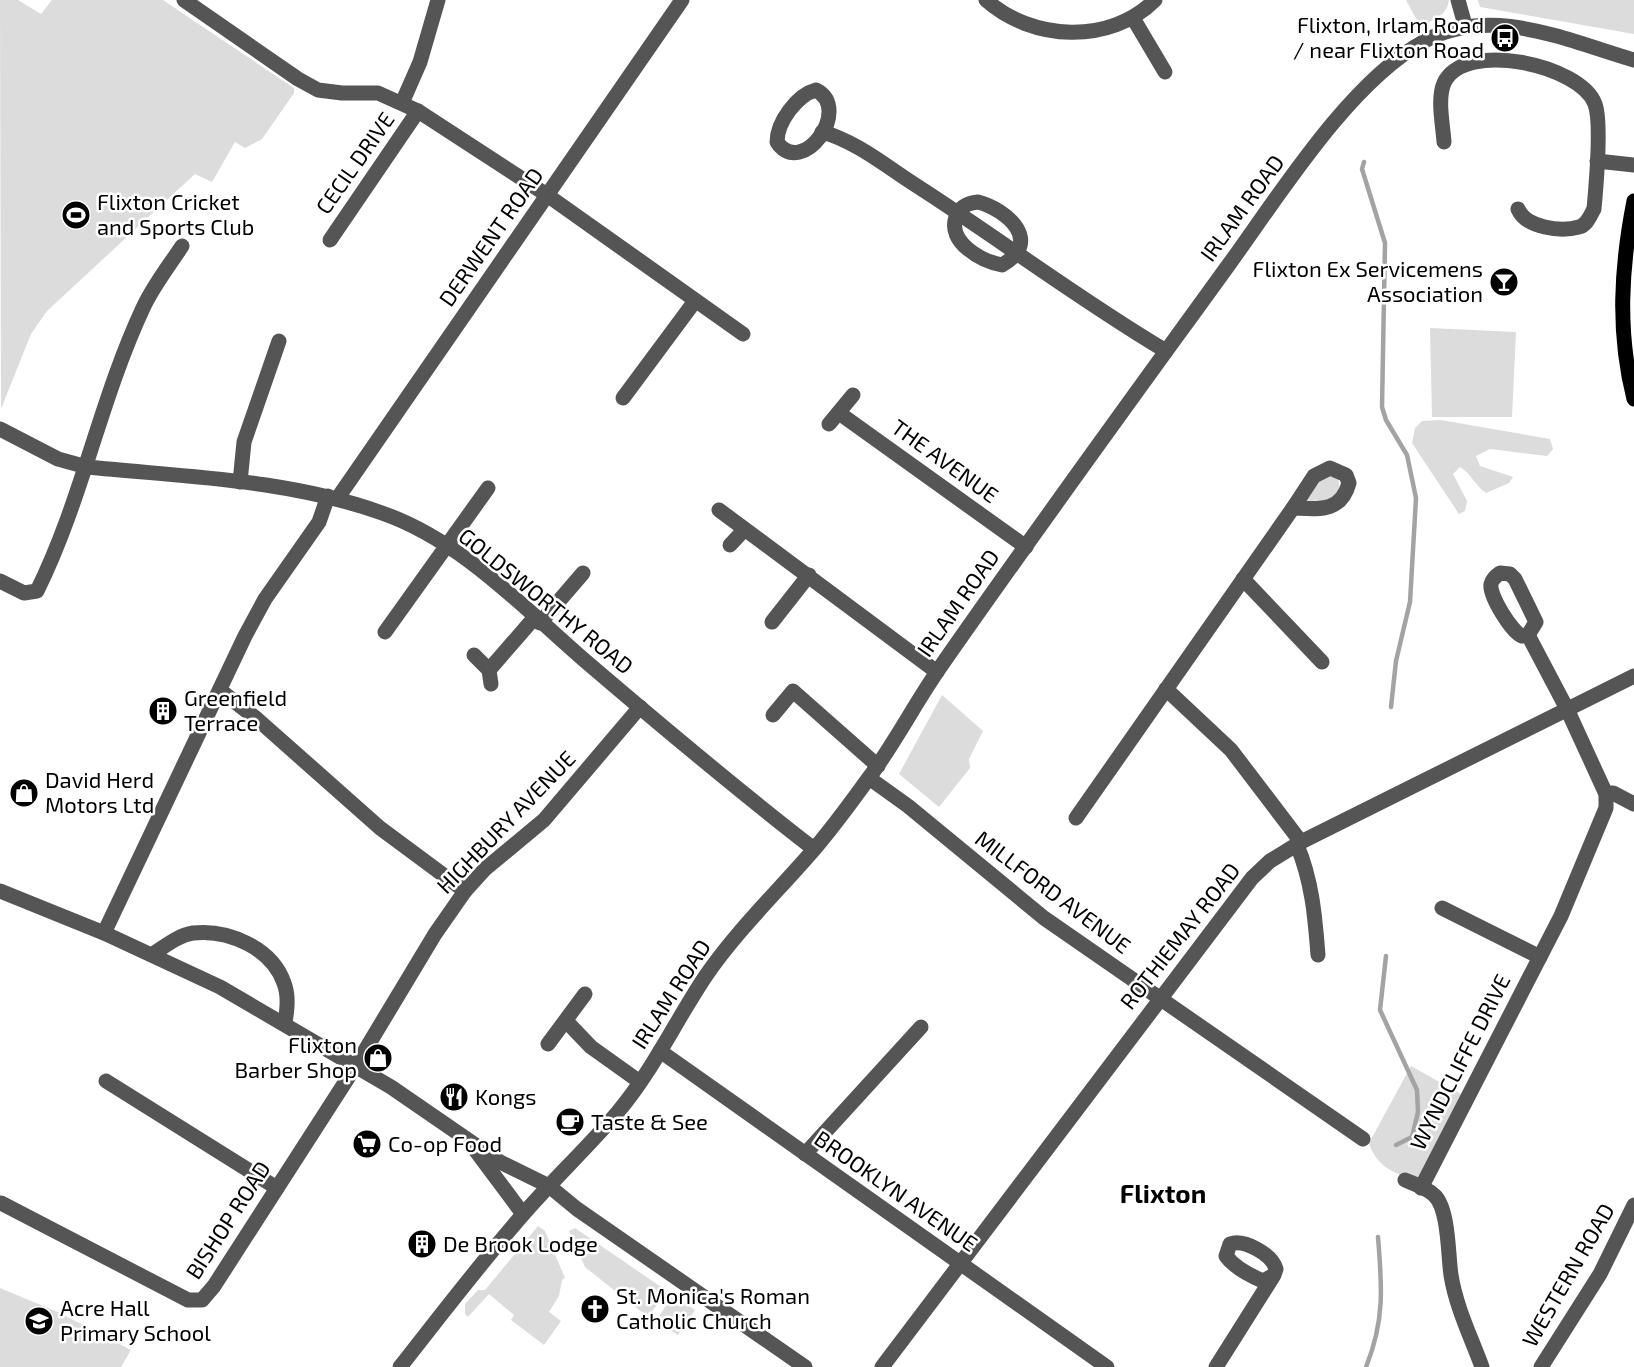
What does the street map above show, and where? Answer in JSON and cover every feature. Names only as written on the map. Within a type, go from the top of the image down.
[{"type":"main road","points":[[1634,201],[1625,245],[1621,299],[1626,359],[1634,399]]},
{"type":"street","points":[[402,103],[420,62],[438,0]]},
{"type":"street","name":"DERWENT ROAD","points":[[104,933],[260,608],[320,522],[333,498],[682,0]]},
{"type":"street","points":[[986,0],[1012,18],[1056,33],[1078,33],[1133,18],[1155,0]]},
{"type":"street","points":[[1458,0],[1465,25]]},
{"type":"street","points":[[189,2],[298,79],[318,90],[378,93],[418,111],[547,195],[743,334]]},
{"type":"street","points":[[1133,18],[1165,72]]},
{"type":"street","name":"IRLAM ROAD","points":[[400,1367],[523,1214],[617,1113],[660,1051],[705,976],[814,849],[874,772],[937,672],[1166,351],[1311,153],[1367,85],[1397,58],[1420,43],[1465,25],[1485,23],[1531,30],[1634,60]]},
{"type":"street","points":[[1444,142],[1442,94],[1444,82],[1463,64],[1495,59],[1548,68],[1585,86],[1596,105],[1597,161],[1594,210],[1587,223],[1578,228],[1538,226],[1522,218],[1518,209]]},
{"type":"street","name":"CECIL DRIVE","points":[[330,240],[418,111]]},
{"type":"street","points":[[822,132],[840,137],[958,212],[1119,323],[1166,351]]},
{"type":"street","points":[[1597,161],[1634,165]]},
{"type":"street","points":[[978,202],[987,204],[1010,219],[1020,232],[1021,241],[1016,252],[1010,261],[1002,265],[988,261],[963,244],[956,236],[954,224],[958,212],[968,203],[978,202]]},
{"type":"street","points":[[0,581],[24,593],[37,591],[60,539],[87,467],[113,382],[144,306],[182,246]]},
{"type":"street","points":[[623,398],[695,301]]},
{"type":"street","points":[[240,482],[244,442],[279,341]]},
{"type":"street","name":"THE AVENUE","points":[[853,395],[834,418],[1026,547]]},
{"type":"street","name":"GOLDSWORTHY ROAD","points":[[0,429],[58,459],[87,467],[278,485],[384,513],[444,546],[501,587],[640,707],[814,849]]},
{"type":"street","points":[[385,632],[444,546],[488,488]]},
{"type":"street","points":[[1076,818],[1293,508]]},
{"type":"street","points":[[719,510],[937,672]]},
{"type":"street","points":[[730,545],[744,530]]},
{"type":"street","points":[[474,655],[490,677],[538,620],[583,573]]},
{"type":"street","points":[[772,622],[809,575]]},
{"type":"street","points":[[1243,579],[1322,662]]},
{"type":"street","points":[[1528,635],[1568,709],[1606,794],[1613,793],[1634,804]]},
{"type":"street","name":"ROTHIEMAY ROAD","points":[[882,1367],[1252,878],[1270,861],[1299,843],[1634,676]]},
{"type":"street","points":[[1166,689],[1231,750],[1299,843],[1312,891],[1318,955]]},
{"type":"street","points":[[221,691],[257,719],[380,828],[465,891]]},
{"type":"street","name":"MILLFORD AVENUE","points":[[773,715],[793,691],[874,772],[1044,918],[1363,1139]]},
{"type":"street","name":"HIGHBURY AVENUE","points":[[355,1066],[435,934],[465,891],[485,869],[544,820],[640,707]]},
{"type":"street","name":"WYNDCLIFFE DRIVE","points":[[1421,1188],[1540,957],[1606,808],[1606,794]]},
{"type":"street","points":[[0,891],[153,954],[285,1023],[427,1110],[500,1162],[549,1186],[577,1209],[805,1367]]},
{"type":"street","name":"WYNDCLIFFE DRIVE","points":[[1442,908],[1540,957]]},
{"type":"street","points":[[153,954],[171,942],[192,933],[219,934],[243,941],[261,951],[276,967],[285,983],[288,1002],[285,1023]]},
{"type":"street","points":[[548,1044],[567,1022],[585,994]]},
{"type":"street","points":[[567,1022],[591,1047],[640,1082]]},
{"type":"street","points":[[805,1154],[921,1027]]},
{"type":"street","name":"BROOKLYN AVENUE","points":[[660,1051],[1107,1367]]},
{"type":"street","name":"BISHOP ROAD","points":[[1,1203],[188,1300],[202,1299],[214,1286],[355,1066]]},
{"type":"street","points":[[106,1081],[277,1188]]},
{"type":"street","points":[[468,1141],[523,1214]]},
{"type":"street","points":[[1405,1180],[1435,1195],[1440,1206],[1446,1225],[1452,1277],[1463,1317],[1482,1367]]},
{"type":"street","name":"WESTERN ROAD","points":[[1541,1367],[1600,1274],[1634,1205]]},
{"type":"street","points":[[1216,1367],[1274,1275]]},
{"type":"shaded area","name":"Flixton Cricket and Sports Club","points":[[0,0],[18,0],[41,14],[52,0],[163,0],[294,88],[294,93],[262,139],[245,148],[235,142],[212,182],[195,174],[47,311],[31,334],[1,409]]},
{"type":"shaded area","points":[[1406,0],[1449,0],[1442,14],[1420,26]]},
{"type":"shaded area","points":[[1478,0],[1634,0],[1634,34],[1480,7]]},
{"type":"shaded area","points":[[1430,328],[1516,332],[1512,417],[1432,417]]},
{"type":"shaded area","points":[[1441,420],[1550,439],[1553,449],[1547,456],[1490,449],[1476,456],[1480,466],[1513,477],[1509,483],[1486,493],[1460,467],[1453,474],[1467,501],[1465,511],[1459,514],[1412,443],[1415,428],[1422,421]]},
{"type":"shaded area","points":[[1330,474],[1338,478],[1340,490],[1329,500],[1306,501],[1319,480]]},
{"type":"shaded area","points":[[942,695],[983,731],[969,759],[970,768],[939,807],[899,774]]},
{"type":"shaded area","points":[[1411,1066],[1461,1094],[1418,1179],[1402,1175],[1382,1164],[1369,1143]]},
{"type":"shaded area","points":[[538,1226],[545,1231],[565,1278],[562,1280],[559,1296],[549,1312],[561,1321],[544,1345],[511,1320],[514,1315],[489,1294],[468,1317],[465,1314],[465,1304],[478,1290],[485,1290]]},
{"type":"shaded area","points":[[575,1228],[667,1291],[648,1317],[585,1267],[569,1231]]},
{"type":"shaded area","name":"Acre Hall Primary School","points":[[0,1288],[60,1313],[131,1350],[121,1367],[0,1367]]},
{"type":"shaded area","points":[[673,1295],[695,1310],[678,1335],[656,1321]]},
{"type":"waterway","points":[[1364,162],[1362,169],[1385,243],[1382,407],[1386,420],[1407,455],[1416,498],[1410,602],[1396,661],[1391,707]]},
{"type":"waterway","points":[[1386,956],[1380,1010],[1417,1090],[1418,1112],[1412,1137],[1396,1145]]},
{"type":"waterway","points":[[1366,1367],[1376,1334],[1381,1303],[1378,1237]]},
{"type":"place","name":"Flixton, Irlam Road / near Flixton Road","points":[[1505,38]]},
{"type":"place","name":"Flixton Cricket and Sports Club","points":[[76,215]]},
{"type":"place","name":"Flixton Ex Servicemens Association","points":[[1504,282]]},
{"type":"place","name":"Greenfield Terrace","points":[[163,711]]},
{"type":"place","name":"David Herd Motors Ltd","points":[[24,793]]},
{"type":"place","name":"Flixton Barber Shop","points":[[378,1058]]},
{"type":"place","name":"Kongs","points":[[454,1097]]},
{"type":"place","name":"Taste & See","points":[[570,1122]]},
{"type":"place","name":"Co-op Food","points":[[367,1144]]},
{"type":"place","name":"De Brook Lodge","points":[[422,1244]]},
{"type":"place","name":"St. Monica's Roman Catholic Church","points":[[595,1309]]},
{"type":"place","name":"Acre Hall Primary School","points":[[39,1321]]},
{"type":"district","name":"Flixton","points":[[1163,1194]]}]
